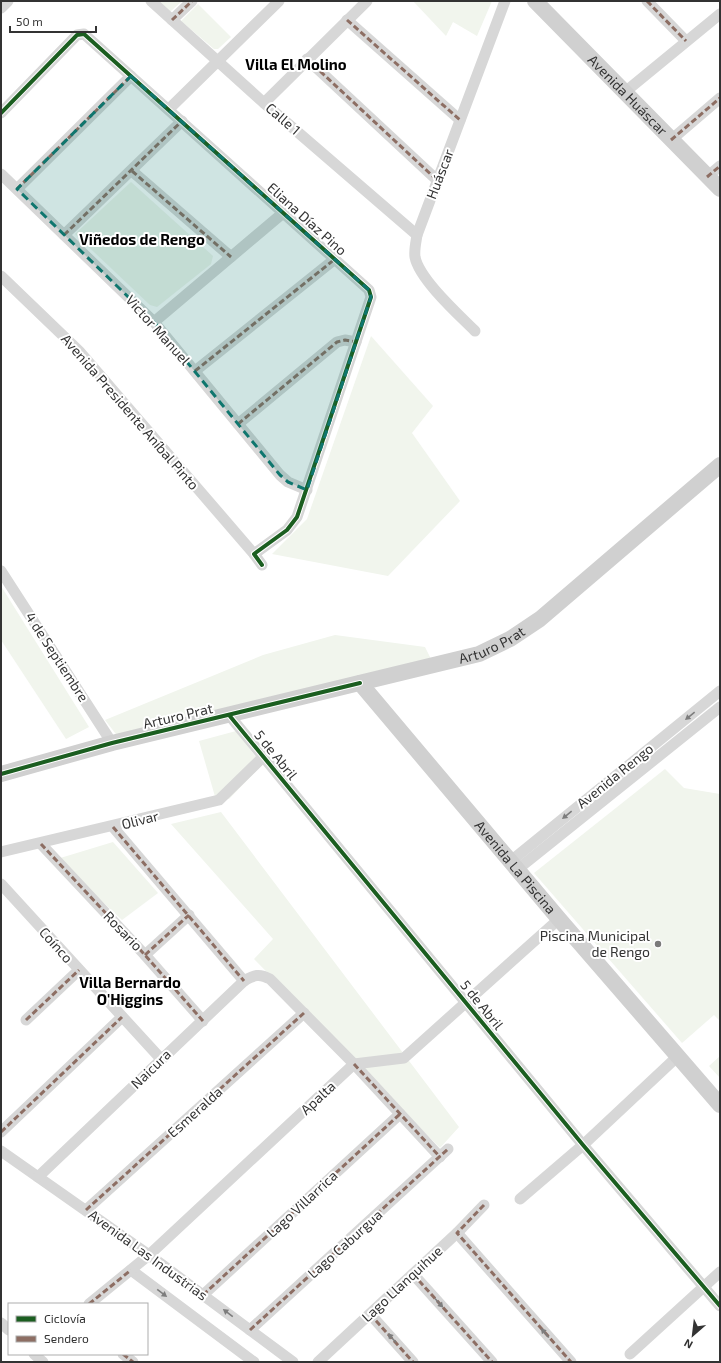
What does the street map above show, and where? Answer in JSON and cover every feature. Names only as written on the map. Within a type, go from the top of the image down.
[{"type":"street","points":[[1,8],[8,1]]},
{"type":"street","name":"Calle 1","points":[[151,1],[264,103],[417,235]]},
{"type":"street","points":[[172,20],[192,1]]},
{"type":"street","points":[[168,109],[279,1]]},
{"type":"street","points":[[264,103],[306,59],[367,1]]},
{"type":"street","name":"Huáscar","points":[[475,331],[437,292],[418,266],[415,256],[417,235],[505,1]]},
{"type":"street","name":"Avenida Huáscar","points":[[535,1],[720,190]]},
{"type":"street","points":[[647,1],[686,41]]},
{"type":"street","points":[[624,92],[720,14]]},
{"type":"street","points":[[347,20],[460,120]]},
{"type":"street","name":"Eliana Díaz Pino","points":[[1,113],[77,36],[84,34],[369,290],[371,297],[297,517],[287,530],[254,554]]},
{"type":"street","points":[[306,59],[438,180]]},
{"type":"street","points":[[17,189],[131,76]]},
{"type":"street","points":[[671,140],[720,98]]},
{"type":"street","points":[[64,235],[182,122]]},
{"type":"street","points":[[707,177],[720,166]]},
{"type":"street","points":[[132,171],[231,258]]},
{"type":"street","name":"Victor Manuel","points":[[1,174],[154,322],[280,475],[288,482],[307,490]]},
{"type":"street","points":[[154,322],[283,213]]},
{"type":"street","points":[[195,371],[335,259]]},
{"type":"street","name":"Avenida Presidente Aníbal Pinto","points":[[1,276],[80,352],[254,554]]},
{"type":"street","points":[[238,424],[337,342],[345,340],[356,342]]},
{"type":"street","name":"Arturo Prat","points":[[1,774],[112,743],[479,654],[510,639],[540,619],[720,465]]},
{"type":"street","points":[[254,554],[262,566]]},
{"type":"street","name":"4 de Septiembre","points":[[1,571],[112,743]]},
{"type":"street","name":"Avenida La Piscina","points":[[360,683],[559,919],[720,1105]]},
{"type":"street","name":"Avenida Rengo","points":[[514,865],[720,691]]},
{"type":"street","name":"Avenida Rengo","points":[[514,865],[720,707]]},
{"type":"street","name":"5 de Abril","points":[[229,715],[583,1145],[720,1306]]},
{"type":"street","name":"Olivar","points":[[1,852],[113,827],[219,800],[263,757]]},
{"type":"street","points":[[113,827],[244,981]]},
{"type":"street","name":"Rosario","points":[[41,844],[145,955],[203,1021]]},
{"type":"street","name":"Coínco","points":[[1,884],[160,1059]]},
{"type":"street","points":[[145,955],[189,915]]},
{"type":"street","points":[[354,1064],[404,1058],[559,919]]},
{"type":"street","points":[[26,1020],[79,970]]},
{"type":"street","name":"Naicura","points":[[38,1177],[160,1059],[203,1021],[244,981],[256,974],[264,975],[270,979],[304,1013]]},
{"type":"street","points":[[304,1013],[354,1064],[440,1157]]},
{"type":"street","name":"Esmeralda","points":[[86,1210],[304,1013]]},
{"type":"street","points":[[1,1132],[122,1017]]},
{"type":"street","points":[[520,1199],[583,1145],[678,1056]]},
{"type":"street","name":"Apalta","points":[[90,1303],[149,1255],[354,1064]]},
{"type":"street","name":"Lago Villarrica","points":[[203,1295],[400,1114]]},
{"type":"street","name":"Lago Caburgua","points":[[250,1330],[448,1149]]},
{"type":"street","name":"Avenida Las Industrias","points":[[1,1151],[149,1255],[293,1362]]},
{"type":"street","name":"Lago Llanquihue","points":[[318,1362],[457,1233],[484,1205]]},
{"type":"street","points":[[457,1233],[571,1362]]},
{"type":"street","name":"Avenida Las Industrias","points":[[131,1270],[254,1362]]},
{"type":"street","points":[[630,1354],[720,1272]]},
{"type":"street","points":[[413,1274],[492,1362]]},
{"type":"street","points":[[370,1314],[413,1362]]},
{"type":"street","points":[[124,1355],[134,1362]]},
{"type":"highlighted area","points":[[131,76],[369,290],[371,297],[307,490],[288,482],[280,475],[154,322],[17,189]]},
{"type":"shaded area","points":[[158,1],[181,1],[181,2],[169,11]]},
{"type":"shaded area","points":[[413,1],[492,1],[477,36],[453,22],[446,36]]},
{"type":"shaded area","points":[[198,4],[231,37],[218,49],[214,49],[181,21]]},
{"type":"shaded area","points":[[131,182],[213,256],[211,264],[157,307],[150,305],[75,234]]},
{"type":"shaded area","points":[[371,336],[433,406],[412,433],[460,501],[388,576],[272,554],[307,519]]},
{"type":"shaded area","points":[[1,586],[89,727],[66,739],[1,640]]},
{"type":"shaded area","points":[[335,635],[425,647],[433,663],[122,742],[105,720],[263,655]]},
{"type":"shaded area","points":[[236,731],[262,765],[229,799],[216,800],[199,741]]},
{"type":"shaded area","name":"Piscina Municipal de Rengo","points":[[665,769],[684,788],[720,794],[720,1021],[714,1015],[682,1043],[534,873]]},
{"type":"shaded area","points":[[221,812],[459,1127],[440,1148],[254,959],[273,939],[171,824]]},
{"type":"shaded area","points":[[113,842],[158,893],[122,920],[57,859]]},
{"type":"shaded area","points":[[720,1056],[720,1078],[709,1066]]},
{"type":"marked path","points":[[172,20],[192,1]]},
{"type":"marked path","points":[[647,1],[686,41]]},
{"type":"marked path","points":[[347,20],[460,120]]},
{"type":"marked path","points":[[307,59],[438,181]]},
{"type":"marked path","points":[[17,189],[131,76]]},
{"type":"marked path","points":[[671,140],[720,98]]},
{"type":"marked path","points":[[64,235],[182,121]]},
{"type":"marked path","points":[[707,177],[720,166]]},
{"type":"marked path","points":[[132,171],[231,257]]},
{"type":"marked path","points":[[195,371],[335,259]]},
{"type":"marked path","points":[[238,424],[337,342],[345,340],[356,342]]},
{"type":"marked path","points":[[113,827],[244,981]]},
{"type":"marked path","points":[[41,844],[145,955],[203,1021]]},
{"type":"marked path","points":[[145,955],[189,915]]},
{"type":"marked path","points":[[26,1020],[79,970]]},
{"type":"marked path","points":[[86,1210],[304,1013]]},
{"type":"marked path","points":[[1,1132],[122,1017]]},
{"type":"marked path","points":[[354,1064],[440,1157]]},
{"type":"marked path","points":[[203,1295],[400,1114]]},
{"type":"marked path","points":[[250,1330],[448,1149]]},
{"type":"marked path","points":[[484,1205],[457,1233],[571,1362]]},
{"type":"marked path","points":[[90,1303],[131,1270]]},
{"type":"marked path","points":[[413,1274],[492,1362]]},
{"type":"marked path","points":[[370,1314],[413,1362]]},
{"type":"marked path","points":[[124,1355],[133,1362]]},
{"type":"cycle path","points":[[1,113],[77,35],[84,34],[369,290],[371,297],[297,517],[287,530],[254,554],[262,565]]},
{"type":"cycle path","points":[[1,774],[112,743],[360,683]]},
{"type":"cycle path","points":[[229,715],[583,1145],[720,1306]]},
{"type":"place","name":"Piscina Municipal de Rengo","points":[[658,944]]},
{"type":"district","name":"Villa El Molino","points":[[296,65]]},
{"type":"district","name":"Viñedos de Rengo","points":[[142,240]]},
{"type":"district","name":"Villa Bernardo O'Higgins","points":[[130,992]]}]
